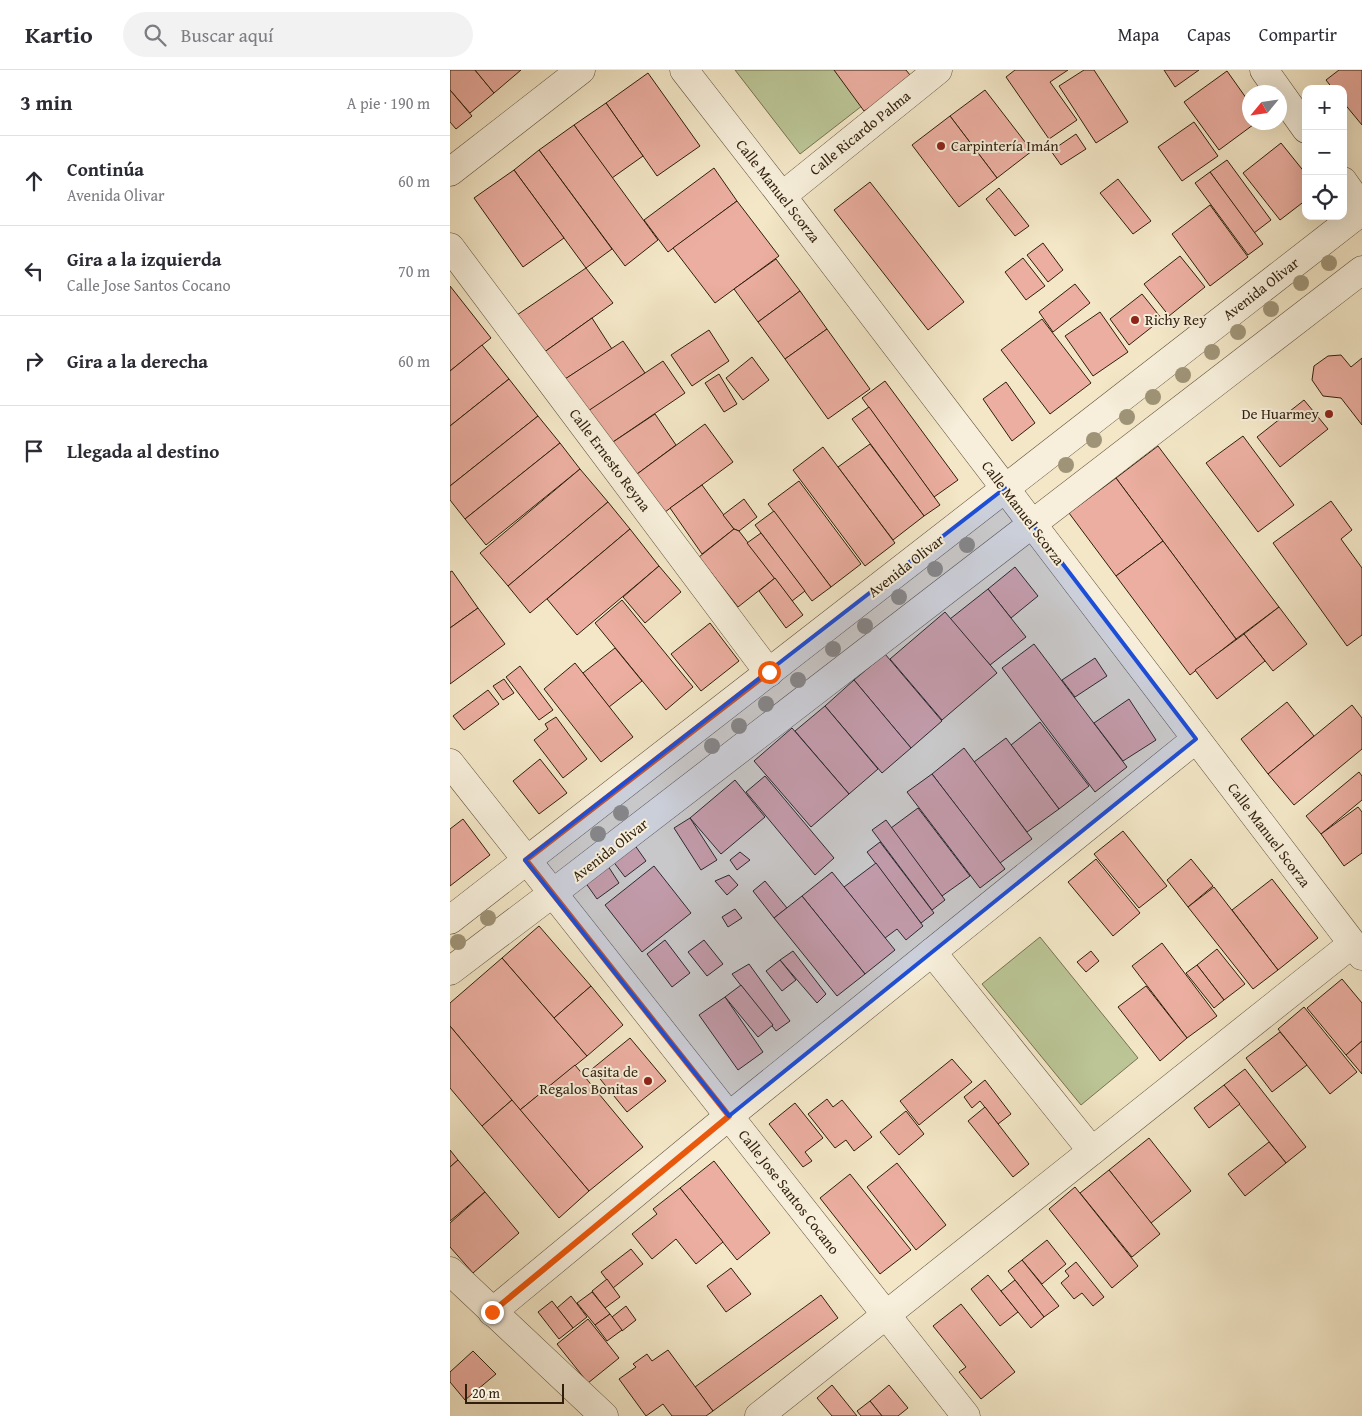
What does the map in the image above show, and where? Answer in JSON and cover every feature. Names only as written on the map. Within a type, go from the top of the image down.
[{"type":"street","points":[[450,172],[581,70]]},
{"type":"street","name":"Calle Manuel Scorza","points":[[684,70],[1357,950]]},
{"type":"street","name":"Calle Ricardo Palma","points":[[782,196],[938,70]]},
{"type":"street","points":[[1264,70],[1302,123]]},
{"type":"street","points":[[1347,187],[1362,209]]},
{"type":"street","name":"Avenida Olivar","points":[[450,920],[1362,209]]},
{"type":"street","name":"Calle Ernesto Reyna","points":[[450,247],[769,672]]},
{"type":"street","name":"Avenida Olivar","points":[[450,971],[1362,270]]},
{"type":"street","points":[[492,1312],[729,1116],[1196,739]]},
{"type":"street","name":"Calle Jose Santos Cocano","points":[[450,763],[966,1416]]},
{"type":"street","points":[[759,1416],[1092,1151],[1357,950]]},
{"type":"street","points":[[932,952],[1092,1151]]},
{"type":"street","points":[[450,1271],[604,1416]]},
{"type":"highlighted area","points":[[1005,488],[1196,739],[729,1116],[525,860]]},
{"type":"green space","points":[[735,70],[843,70],[867,102],[800,154]]},
{"type":"green space","points":[[1040,937],[1138,1058],[1081,1105],[982,984]]},
{"type":"building","points":[[450,70],[475,70],[494,93],[470,113],[450,90]]},
{"type":"building","points":[[475,70],[521,70],[494,93]]},
{"type":"building","points":[[834,70],[906,70],[914,80],[864,111]]},
{"type":"building","points":[[1015,70],[1068,70],[1050,82],[1077,120],[1049,139],[1006,77]]},
{"type":"building","points":[[1084,70],[1094,70],[1128,122],[1096,143],[1059,86]]},
{"type":"building","points":[[1164,70],[1199,70],[1175,87]]},
{"type":"building","points":[[1339,70],[1362,70],[1362,125],[1347,107],[1347,85],[1330,85],[1326,80]]},
{"type":"building","points":[[1227,71],[1242,92],[1242,130],[1246,130],[1219,150],[1184,102]]},
{"type":"building","points":[[648,73],[700,146],[657,176],[606,103]]},
{"type":"building","points":[[450,90],[472,116],[456,129],[450,122]]},
{"type":"building","points":[[985,90],[1032,151],[997,178],[950,116]]},
{"type":"building","points":[[606,103],[643,156],[612,178],[574,125]]},
{"type":"building","points":[[950,116],[997,178],[959,207],[912,145]]},
{"type":"building","points":[[1194,122],[1218,156],[1182,181],[1158,147]]},
{"type":"building","points":[[574,125],[658,240],[625,266],[539,150]]},
{"type":"building","points":[[1076,134],[1086,149],[1061,165],[1051,151]]},
{"type":"building","points":[[1281,143],[1302,169],[1302,203],[1280,220],[1243,173]]},
{"type":"building","points":[[539,150],[612,249],[586,268],[514,170]]},
{"type":"building","points":[[1227,160],[1271,220],[1254,233],[1210,172]]},
{"type":"building","points":[[714,168],[737,201],[668,252],[644,220]]},
{"type":"building","points":[[514,170],[564,238],[523,267],[474,198]]},
{"type":"building","points":[[1210,172],[1263,244],[1248,255],[1195,183]]},
{"type":"building","points":[[1118,179],[1151,221],[1133,234],[1100,193]]},
{"type":"building","points":[[870,182],[964,302],[928,330],[834,210]]},
{"type":"building","points":[[999,188],[1029,226],[1015,236],[986,199]]},
{"type":"building","points":[[737,201],[779,256],[715,303],[673,248]]},
{"type":"building","points":[[1210,205],[1248,257],[1210,286],[1172,234]]},
{"type":"building","points":[[1043,243],[1063,270],[1048,282],[1027,255]]},
{"type":"building","points":[[1180,256],[1205,287],[1169,316],[1144,284]]},
{"type":"building","points":[[1023,258],[1045,286],[1026,300],[1005,272]]},
{"type":"building","points":[[776,259],[800,291],[758,322],[734,289]]},
{"type":"building","points":[[586,268],[613,303],[543,353],[517,315]]},
{"type":"building","points":[[1075,284],[1090,303],[1053,332],[1039,312]]},
{"type":"building","points":[[450,286],[491,338],[450,371]]},
{"type":"building","points":[[800,291],[827,329],[785,359],[758,322]]},
{"type":"building","points":[[1142,294],[1162,319],[1129,345],[1110,319]]},
{"type":"building","points":[[1100,312],[1128,352],[1093,376],[1065,336]]},
{"type":"building","points":[[592,318],[612,349],[562,381],[543,353]]},
{"type":"building","points":[[1042,319],[1091,383],[1050,414],[1001,350]]},
{"type":"building","points":[[827,329],[870,389],[828,419],[785,359]]},
{"type":"building","points":[[709,330],[729,361],[692,386],[671,355]]},
{"type":"building","points":[[623,341],[645,373],[584,415],[562,381]]},
{"type":"building","points":[[482,345],[509,379],[450,426],[450,371]]},
{"type":"building","points":[[1341,355],[1351,367],[1362,358],[1362,425],[1341,398],[1323,396],[1312,380],[1314,366],[1328,356]]},
{"type":"building","points":[[752,357],[769,380],[743,400],[726,378]]},
{"type":"building","points":[[663,361],[685,393],[610,444],[588,411]]},
{"type":"building","points":[[719,374],[737,404],[724,412],[705,383]]},
{"type":"building","points":[[509,379],[538,416],[450,486],[450,426]]},
{"type":"building","points":[[885,381],[958,480],[934,497],[862,398]]},
{"type":"building","points":[[1006,382],[1035,423],[1012,441],[983,399]]},
{"type":"building","points":[[1304,400],[1328,429],[1280,467],[1257,437]]},
{"type":"building","points":[[869,407],[940,505],[924,516],[852,419]]},
{"type":"building","points":[[655,414],[676,445],[633,477],[610,444]]},
{"type":"building","points":[[538,416],[560,443],[465,519],[450,500],[450,486]]},
{"type":"building","points":[[705,424],[733,462],[661,515],[633,477]]},
{"type":"building","points":[[1243,436],[1294,505],[1258,532],[1206,463]]},
{"type":"building","points":[[560,443],[580,469],[486,545],[465,519]]},
{"type":"building","points":[[870,444],[924,516],[893,540],[838,467]]},
{"type":"building","points":[[1158,446],[1279,607],[1236,639],[1116,478]]},
{"type":"building","points":[[823,447],[895,543],[865,566],[793,470]]},
{"type":"building","points":[[580,469],[608,502],[508,586],[480,553]]},
{"type":"building","points":[[1116,478],[1163,541],[1116,576],[1069,513]]},
{"type":"building","points":[[799,481],[861,564],[831,587],[768,504]]},
{"type":"building","points":[[702,485],[734,529],[702,554],[670,508]]},
{"type":"building","points":[[744,499],[757,517],[739,531],[734,529],[723,515]]},
{"type":"building","points":[[1331,501],[1352,530],[1341,539],[1362,568],[1362,635],[1347,646],[1273,543]]},
{"type":"building","points":[[608,502],[630,529],[530,613],[508,586]]},
{"type":"building","points":[[774,511],[831,587],[812,601],[755,525]]},
{"type":"building","points":[[630,529],[659,566],[577,635],[547,599]]},
{"type":"building","points":[[734,529],[739,531],[775,578],[738,607],[699,557]]},
{"type":"building","points":[[761,533],[805,591],[792,601],[747,543]]},
{"type":"building","points":[[1163,541],[1236,639],[1190,675],[1116,576]]},
{"type":"building","points":[[659,566],[681,592],[645,623],[623,597]]},
{"type":"building","points":[[1015,567],[1038,596],[1011,618],[988,589]]},
{"type":"building","points":[[452,571],[478,608],[450,628],[450,572]]},
{"type":"building","points":[[775,578],[803,615],[786,628],[759,591]]},
{"type":"building","points":[[988,589],[1026,637],[990,665],[950,619]]},
{"type":"building","points":[[622,600],[693,687],[666,710],[595,623]]},
{"type":"building","points":[[1279,607],[1307,644],[1273,671],[1244,634]]},
{"type":"building","points":[[478,608],[505,644],[450,684],[450,628]]},
{"type":"building","points":[[945,612],[997,673],[942,720],[890,659]]},
{"type":"building","points":[[710,623],[739,661],[701,691],[671,654]]},
{"type":"building","points":[[1244,634],[1265,661],[1217,699],[1195,670]]},
{"type":"building","points":[[1034,644],[1127,767],[1095,792],[1002,668]]},
{"type":"building","points":[[615,648],[642,681],[609,707],[583,673]]},
{"type":"building","points":[[885,654],[942,721],[911,748],[854,680]]},
{"type":"building","points":[[1095,658],[1107,676],[1075,697],[1062,680]]},
{"type":"building","points":[[575,663],[633,737],[601,762],[544,689]]},
{"type":"building","points":[[520,666],[553,710],[539,720],[506,677]]},
{"type":"building","points":[[504,679],[514,693],[503,700],[493,686]]},
{"type":"building","points":[[854,680],[911,748],[882,773],[825,706]]},
{"type":"building","points":[[488,690],[499,704],[464,730],[453,716]]},
{"type":"building","points":[[1129,699],[1156,740],[1123,761],[1094,723]]},
{"type":"building","points":[[1287,702],[1314,736],[1268,774],[1241,739]]},
{"type":"building","points":[[1352,705],[1362,718],[1362,749],[1294,805],[1268,774]]},
{"type":"building","points":[[825,706],[878,769],[849,794],[795,731]]},
{"type":"building","points":[[556,717],[587,759],[563,778],[534,740],[548,729],[545,724]]},
{"type":"building","points":[[1040,722],[1089,786],[1059,809],[1011,745]]},
{"type":"building","points":[[792,728],[849,794],[811,827],[754,761]]},
{"type":"building","points":[[1006,738],[1059,809],[1027,832],[974,762]]},
{"type":"building","points":[[964,748],[1032,839],[1000,863],[932,774]]},
{"type":"building","points":[[540,759],[567,793],[539,814],[513,781]]},
{"type":"building","points":[[1359,772],[1362,776],[1362,800],[1321,834],[1306,816]]},
{"type":"building","points":[[932,774],[1005,869],[980,888],[907,792]]},
{"type":"building","points":[[765,776],[834,858],[815,875],[746,792]]},
{"type":"building","points":[[735,780],[765,817],[721,854],[690,818]]},
{"type":"building","points":[[1358,807],[1362,812],[1362,853],[1344,866],[1321,834]]},
{"type":"building","points":[[918,808],[970,876],[942,896],[891,828]]},
{"type":"building","points":[[690,818],[717,860],[701,870],[674,828]]},
{"type":"building","points":[[463,819],[490,855],[450,886],[450,829]]},
{"type":"building","points":[[886,820],[945,900],[932,910],[872,830]]},
{"type":"building","points":[[1123,831],[1167,886],[1139,908],[1094,854]]},
{"type":"building","points":[[880,842],[934,913],[921,923],[867,852]]},
{"type":"building","points":[[634,844],[646,861],[625,877],[612,860]]},
{"type":"building","points":[[740,852],[750,860],[737,870],[730,860]]},
{"type":"building","points":[[1096,859],[1140,913],[1113,936],[1068,882]]},
{"type":"building","points":[[1191,859],[1213,886],[1188,907],[1167,880]]},
{"type":"building","points":[[876,863],[923,926],[906,940],[897,929],[885,938],[844,887]]},
{"type":"building","points":[[608,866],[619,883],[597,899],[585,882]]},
{"type":"building","points":[[654,866],[691,913],[642,952],[605,905]]},
{"type":"building","points":[[832,872],[895,950],[865,974],[802,896]]},
{"type":"building","points":[[729,875],[738,885],[727,895],[715,881]]},
{"type":"building","points":[[1272,879],[1318,938],[1278,970],[1232,910]]},
{"type":"building","points":[[765,881],[787,908],[774,918],[753,891]]},
{"type":"building","points":[[1214,887],[1278,970],[1253,989],[1188,907]]},
{"type":"building","points":[[802,896],[865,974],[837,996],[774,918]]},
{"type":"building","points":[[735,909],[742,918],[728,927],[722,917]]},
{"type":"building","points":[[539,926],[591,986],[554,1018],[502,958]]},
{"type":"building","points":[[665,940],[690,973],[672,987],[647,954]]},
{"type":"building","points":[[704,940],[723,964],[707,976],[688,952]]},
{"type":"building","points":[[1162,943],[1217,1016],[1187,1038],[1132,966]]},
{"type":"building","points":[[1217,949],[1245,984],[1224,1000],[1197,965]]},
{"type":"building","points":[[793,951],[826,994],[817,1003],[780,960]]},
{"type":"building","points":[[1091,951],[1099,961],[1086,972],[1077,962]]},
{"type":"building","points":[[502,958],[587,1056],[520,1110],[450,1026],[450,1003]]},
{"type":"building","points":[[780,960],[796,980],[782,991],[766,971]]},
{"type":"building","points":[[749,964],[790,1021],[776,1031],[732,974]]},
{"type":"building","points":[[1197,965],[1224,1000],[1214,1008],[1186,973]]},
{"type":"building","points":[[1342,979],[1362,1003],[1362,1041],[1346,1055],[1307,1008]]},
{"type":"building","points":[[741,985],[773,1025],[758,1037],[725,997]]},
{"type":"building","points":[[591,986],[623,1025],[587,1056],[554,1018]]},
{"type":"building","points":[[1146,986],[1187,1038],[1160,1061],[1118,1007]]},
{"type":"building","points":[[725,997],[763,1052],[738,1070],[699,1015]]},
{"type":"building","points":[[1304,1007],[1357,1072],[1330,1094],[1278,1029]]},
{"type":"building","points":[[450,1026],[512,1100],[482,1126],[450,1088]]},
{"type":"building","points":[[1280,1032],[1307,1065],[1272,1092],[1246,1058]]},
{"type":"building","points":[[630,1038],[666,1081],[627,1112],[592,1069]]},
{"type":"building","points":[[1362,1041],[1362,1074],[1346,1055]]},
{"type":"building","points":[[952,1059],[972,1082],[919,1125],[900,1101]]},
{"type":"building","points":[[575,1065],[643,1147],[589,1191],[520,1110]]},
{"type":"building","points":[[1245,1069],[1306,1147],[1286,1163],[1224,1085]]},
{"type":"building","points":[[985,1080],[1011,1114],[998,1124],[980,1101],[972,1108],[964,1097]]},
{"type":"building","points":[[1224,1085],[1240,1104],[1209,1128],[1194,1108]]},
{"type":"building","points":[[827,1099],[833,1107],[842,1100],[872,1137],[854,1151],[846,1140],[835,1148],[808,1114]]},
{"type":"building","points":[[512,1100],[589,1191],[559,1218],[482,1126]]},
{"type":"building","points":[[795,1103],[823,1138],[805,1152],[812,1161],[803,1167],[769,1124]]},
{"type":"building","points":[[985,1107],[1029,1164],[1013,1177],[968,1121]]},
{"type":"building","points":[[906,1111],[924,1134],[899,1155],[880,1132]]},
{"type":"building","points":[[1149,1138],[1191,1191],[1151,1223],[1109,1170]]},
{"type":"building","points":[[1269,1142],[1286,1163],[1245,1196],[1228,1174]]},
{"type":"building","points":[[450,1150],[458,1160],[450,1167]]},
{"type":"building","points":[[458,1160],[485,1192],[450,1221],[450,1167]]},
{"type":"building","points":[[714,1161],[770,1233],[737,1260],[680,1188]]},
{"type":"building","points":[[897,1163],[946,1225],[916,1250],[867,1187]]},
{"type":"building","points":[[1109,1170],[1160,1234],[1132,1257],[1080,1193]]},
{"type":"building","points":[[850,1174],[911,1250],[880,1274],[820,1198]]},
{"type":"building","points":[[1075,1187],[1138,1266],[1112,1288],[1049,1209]]},
{"type":"building","points":[[680,1188],[723,1242],[696,1264],[676,1239],[652,1259],[632,1234],[657,1214],[653,1209]]},
{"type":"building","points":[[485,1192],[519,1233],[473,1273],[450,1247],[450,1223]]},
{"type":"building","points":[[1047,1240],[1066,1264],[1042,1284],[1022,1260]]},
{"type":"building","points":[[631,1249],[643,1264],[613,1288],[601,1272]]},
{"type":"building","points":[[1022,1260],[1059,1306],[1044,1317],[1008,1271]]},
{"type":"building","points":[[1076,1262],[1104,1297],[1093,1306],[1082,1293],[1074,1299],[1061,1283],[1069,1276],[1065,1271]]},
{"type":"building","points":[[731,1268],[751,1294],[726,1312],[707,1286]]},
{"type":"building","points":[[988,1275],[1018,1312],[1000,1326],[971,1289]]},
{"type":"building","points":[[607,1279],[620,1297],[605,1308],[592,1291]]},
{"type":"building","points":[[1015,1280],[1044,1317],[1031,1328],[1001,1291]]},
{"type":"building","points":[[592,1292],[610,1314],[595,1325],[577,1303]]},
{"type":"building","points":[[821,1295],[838,1318],[713,1411],[695,1387]]},
{"type":"building","points":[[571,1296],[587,1317],[573,1328],[557,1308]]},
{"type":"building","points":[[552,1301],[573,1328],[559,1339],[538,1312]]},
{"type":"building","points":[[961,1304],[1015,1372],[981,1399],[959,1372],[966,1367],[933,1326]]},
{"type":"building","points":[[626,1306],[636,1320],[622,1331],[612,1317]]},
{"type":"building","points":[[610,1314],[622,1330],[607,1341],[595,1325]]},
{"type":"building","points":[[588,1319],[619,1358],[588,1383],[557,1344]]},
{"type":"building","points":[[668,1350],[713,1411],[706,1416],[672,1416],[663,1404],[646,1416],[619,1379],[636,1367],[633,1364],[647,1354],[652,1361]]},
{"type":"building","points":[[473,1351],[496,1374],[465,1400],[450,1382],[450,1372]]},
{"type":"building","points":[[832,1385],[857,1416],[832,1416],[817,1398]]},
{"type":"building","points":[[889,1385],[908,1408],[898,1416],[882,1416],[870,1401]]},
{"type":"building","points":[[870,1401],[882,1416],[861,1416],[857,1411]]},
{"type":"place","name":"Carpintería Imán","points":[[941,146]]},
{"type":"place","name":"Richy Rey","points":[[1135,320]]},
{"type":"place","name":"De Huarmey","points":[[1329,414]]},
{"type":"place","name":"Casita de Regalos Bonitas","points":[[648,1081]]},
{"type":"route","points":[[492,1312],[729,1116],[526,860],[769,672]]}]
